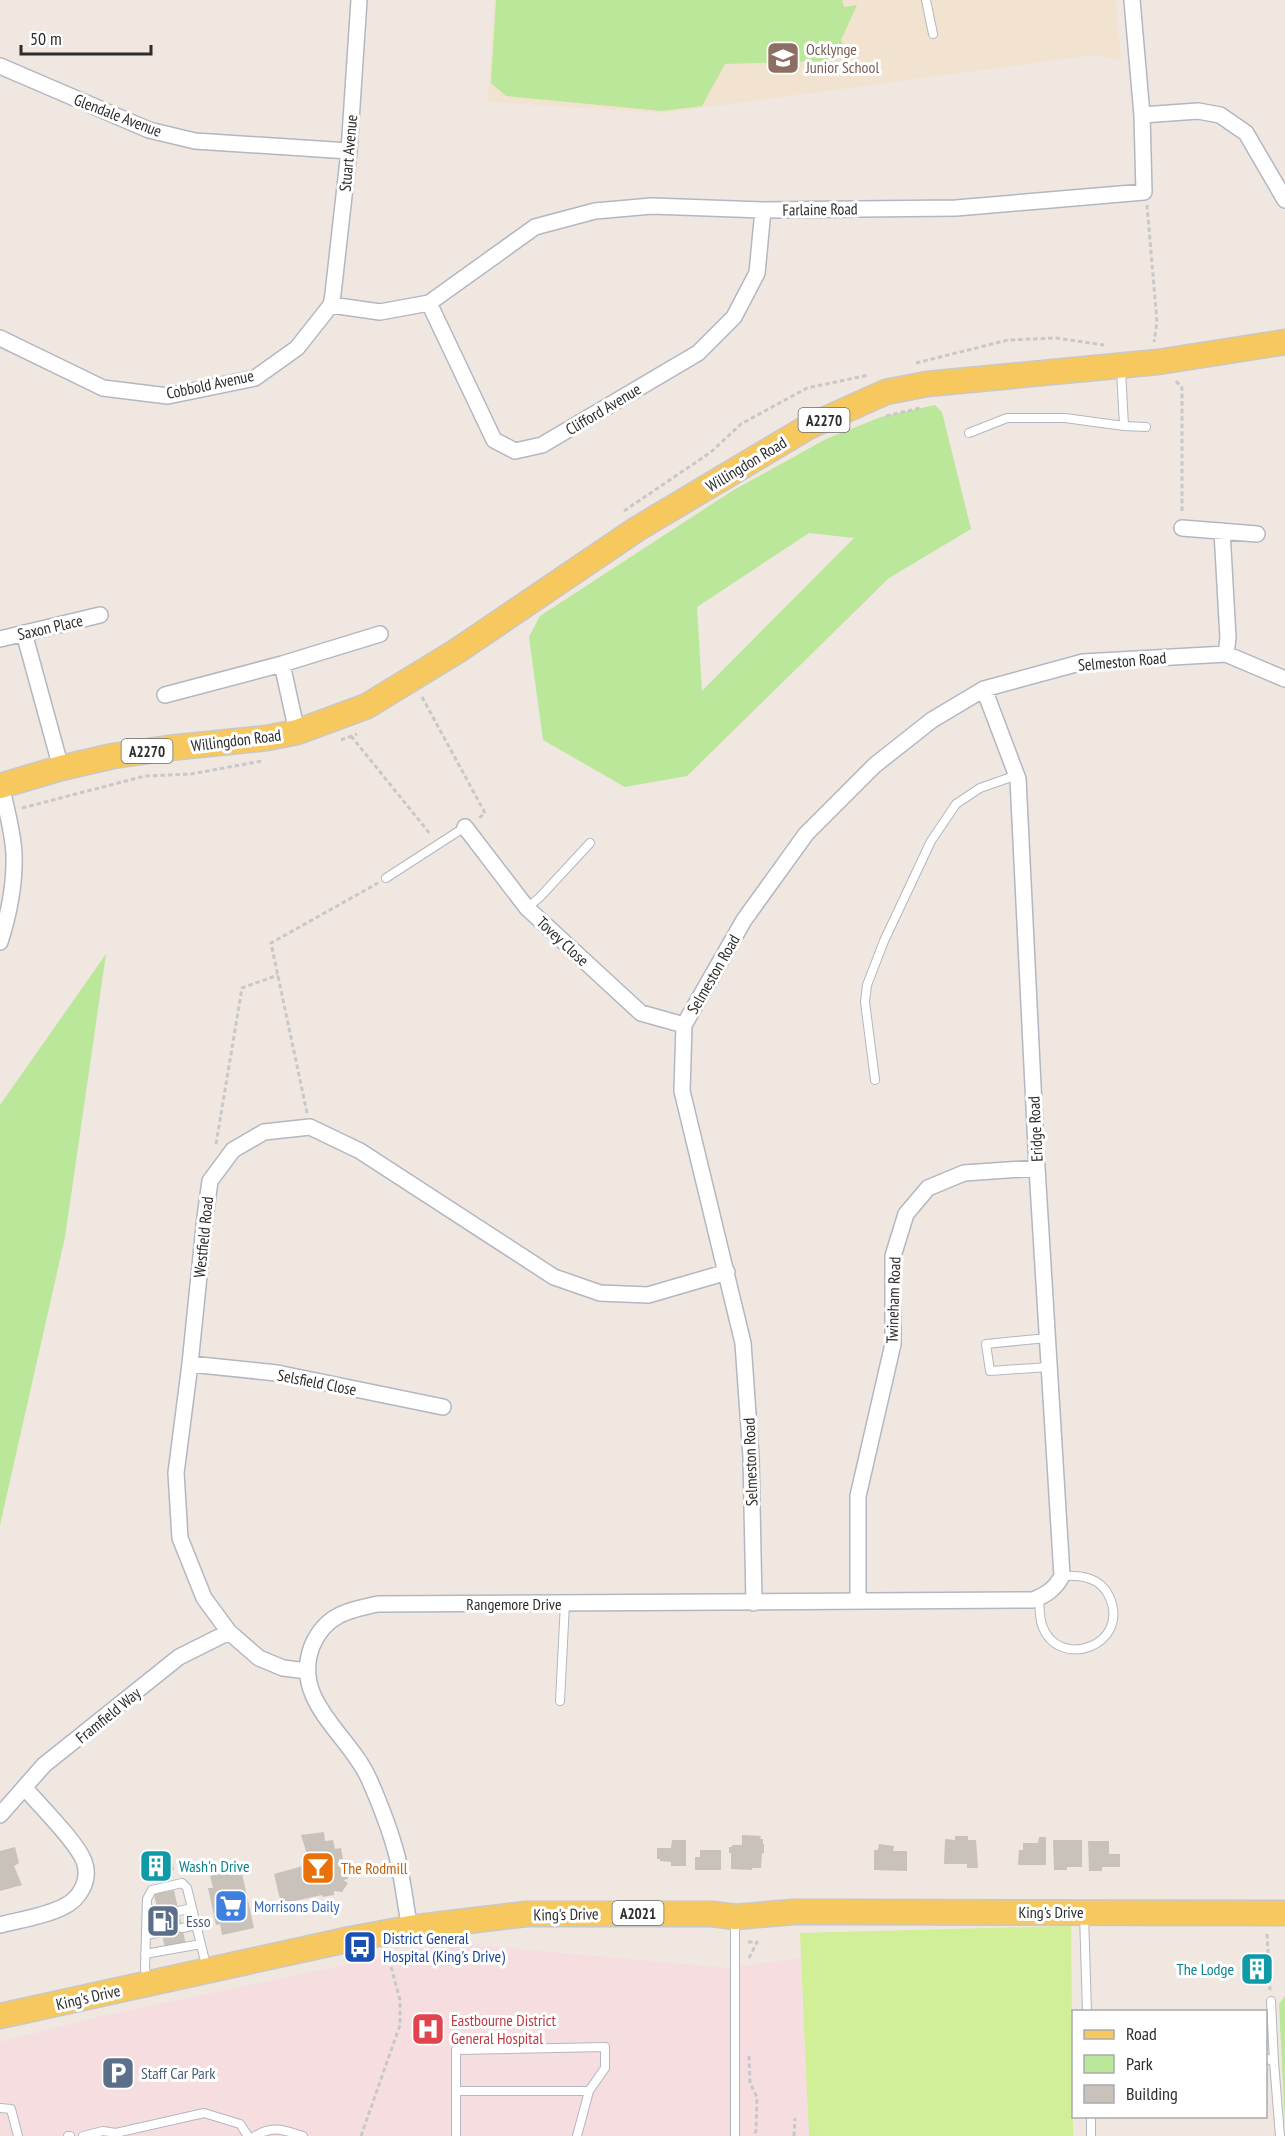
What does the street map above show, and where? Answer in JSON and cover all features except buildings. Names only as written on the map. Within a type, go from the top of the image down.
[{"type":"main road","name":"Willingdon Road","points":[[0,785],[113,756],[267,738],[297,732],[367,706],[457,651],[638,529],[808,427],[886,392],[927,384],[1158,362],[1285,342]]},
{"type":"main road","name":"King's Drive","points":[[0,2016],[381,1933],[526,1914],[713,1914],[735,1917],[793,1912],[1276,1913]]},
{"type":"street","name":"Stuart Avenue","points":[[331,305],[349,151],[359,0]]},
{"type":"street","name":"Farlaine Road","points":[[331,305],[380,312],[429,303],[535,227],[595,211],[652,206],[763,210],[956,208],[1144,192],[1142,115],[1132,0]]},
{"type":"street","name":"Glendale Avenue","points":[[0,66],[148,130],[172,136],[195,141],[349,151]]},
{"type":"street","points":[[1142,115],[1198,111],[1220,115],[1246,133],[1285,200]]},
{"type":"street","name":"Clifford Avenue","points":[[429,303],[494,440],[515,451],[542,446],[698,353],[734,317],[757,273],[763,210]]},
{"type":"street","name":"Cobbold Avenue","points":[[0,338],[104,388],[168,396],[255,378],[297,348],[331,305]]},
{"type":"street","points":[[1182,528],[1257,534]]},
{"type":"street","points":[[1222,531],[1228,638],[1226,654]]},
{"type":"street","name":"Saxon Place","points":[[0,639],[100,615]]},
{"type":"street","points":[[24,633],[61,768]]},
{"type":"street","points":[[165,695],[282,664],[380,634]]},
{"type":"street","name":"Selmeston Road","points":[[754,1603],[751,1457],[743,1343],[682,1091],[684,1025],[744,920],[806,834],[875,765],[932,720],[984,689],[1083,662],[1226,654],[1285,679]]},
{"type":"street","name":"Willingdon Road","points":[[282,664],[297,732]]},
{"type":"street","name":"Eridge Road","points":[[984,689],[1017,775],[1037,1168],[1062,1576]]},
{"type":"street","points":[[0,785],[14,853],[14,880],[8,917],[0,942]]},
{"type":"street","name":"Tovey Close","points":[[465,827],[528,908],[641,1013],[684,1025]]},
{"type":"street","points":[[310,1127],[360,1151],[554,1276],[591,1290],[600,1293],[648,1295],[727,1272]]},
{"type":"street","name":"Westfield Road","points":[[307,1671],[283,1668],[259,1658],[229,1632],[204,1598],[180,1538],[176,1473],[210,1181],[232,1150],[264,1132],[310,1127]]},
{"type":"street","name":"Twineham Road","points":[[858,1601],[858,1496],[893,1344],[893,1256],[906,1214],[928,1188],[964,1173],[1037,1168]]},
{"type":"street","name":"Selsfield Close","points":[[190,1364],[277,1373],[443,1407]]},
{"type":"street","points":[[1039,1598],[1057,1585],[1062,1576]]},
{"type":"street","name":"Rangemore Drive","points":[[410,1928],[397,1858],[382,1810],[364,1769],[315,1701],[309,1686],[307,1671],[309,1654],[315,1639],[324,1627],[345,1611],[378,1604],[754,1603],[1033,1600],[1039,1598]]},
{"type":"street","name":"Framfield Way","points":[[0,1815],[44,1765],[179,1657],[229,1632]]},
{"type":"street","points":[[0,1925],[61,1908],[78,1898],[83,1888],[84,1862],[76,1847],[25,1788]]},
{"type":"lane","points":[[926,0],[933,34]]},
{"type":"lane","points":[[1121,365],[1124,426]]},
{"type":"lane","points":[[969,434],[1007,418],[1065,418],[1146,427]]},
{"type":"lane","points":[[874,1080],[865,1002],[867,985],[888,931],[931,841],[956,804],[980,788],[1017,775]]},
{"type":"lane","points":[[386,878],[465,827]]},
{"type":"lane","points":[[528,908],[590,843]]},
{"type":"lane","points":[[1047,1338],[986,1344],[990,1371],[1049,1367]]},
{"type":"lane","points":[[1039,1598],[1042,1627],[1049,1638],[1064,1648],[1087,1649],[1105,1637],[1112,1626],[1114,1612],[1107,1591],[1092,1579],[1079,1575],[1062,1576]]},
{"type":"lane","points":[[560,1701],[565,1603]]},
{"type":"lane","points":[[147,1984],[147,1899],[152,1890],[182,1883],[187,1888],[208,1970]]},
{"type":"lane","points":[[178,1911],[192,1908]]},
{"type":"lane","points":[[1084,1913],[1087,2010]]},
{"type":"lane","points":[[147,1917],[158,1915]]},
{"type":"lane","points":[[735,1917],[735,2136]]},
{"type":"lane","points":[[182,1928],[196,1925]]},
{"type":"lane","points":[[146,1935],[162,1932]]},
{"type":"lane","points":[[146,1954],[201,1944]]},
{"type":"lane","points":[[1270,2001],[1270,2060],[1280,2136]]},
{"type":"lane","points":[[456,2136],[456,2050],[605,2047],[605,2068],[589,2091],[578,2136]]},
{"type":"lane","points":[[456,2091],[589,2091]]},
{"type":"lane","points":[[0,2108],[11,2109],[18,2136]]},
{"type":"lane","points":[[83,2136],[103,2131],[116,2133],[204,2113],[240,2124],[248,2136]]},
{"type":"lane","points":[[1090,2118],[1091,2136]]},
{"type":"lane","points":[[255,2136],[265,2130],[275,2128],[303,2136]]},
{"type":"path","points":[[881,417],[924,407]]},
{"type":"path","points":[[416,700],[431,691]]},
{"type":"path","points":[[422,697],[485,813],[465,827]]},
{"type":"path","points":[[341,740],[360,732]]},
{"type":"path","points":[[351,736],[439,844]]},
{"type":"path","points":[[7,812],[145,776],[191,774],[268,760]]},
{"type":"path","points":[[310,1127],[271,943],[386,878]]},
{"type":"path","points":[[215,1147],[242,988],[278,975]]},
{"type":"path","points":[[1270,2001],[1276,1913]]},
{"type":"path","points":[[361,2136],[400,2025],[400,2000],[381,1933]]},
{"type":"path","points":[[735,1943],[757,1942],[748,1960]]},
{"type":"path","points":[[749,2050],[750,2083],[757,2097],[756,2131],[753,2136]]},
{"type":"path","points":[[794,2136],[795,2118]]},
{"type":"shaded area","name":"Ocklynge Junior School","points":[[494,0],[1116,0],[1121,61],[1095,55],[664,113],[488,102]]},
{"type":"shaded area","name":"Eastbourne District General Hospital","points":[[449,1943],[728,1968],[801,1958],[809,2136],[0,2136],[0,2042],[103,2016]]},
{"type":"green space","points":[[496,0],[842,0],[844,7],[857,5],[841,40],[846,49],[825,61],[725,64],[702,106],[662,111],[506,96],[491,83]]},
{"type":"green space","points":[[935,405],[942,412],[971,529],[889,578],[687,776],[625,787],[543,740],[529,637],[540,616],[732,491],[826,439],[881,417]],"holes":[[[809,533],[854,538],[702,691],[697,607]]]},
{"type":"green space","points":[[106,954],[65,1237],[0,1525],[0,1105]]},
{"type":"green space","points":[[1071,1926],[1073,2136],[809,2136],[800,1933]]},
{"type":"green space","points":[[1285,1996],[1285,2125],[1279,2004]]},
{"type":"place","name":"Ocklynge Junior School","points":[[783,58]]},
{"type":"place","name":"Wash'n Drive","points":[[156,1866]]},
{"type":"place","name":"The Rodmill","points":[[318,1868]]},
{"type":"place","name":"Morrisons Daily","points":[[231,1906]]},
{"type":"place","name":"Esso","points":[[163,1921]]},
{"type":"place","name":"District General Hospital (King's Drive)","points":[[360,1947]]},
{"type":"place","name":"The Lodge","points":[[1257,1969]]},
{"type":"place","name":"Eastbourne District General Hospital","points":[[428,2029]]},
{"type":"place","name":"Staff Car Park","points":[[118,2073]]}]
